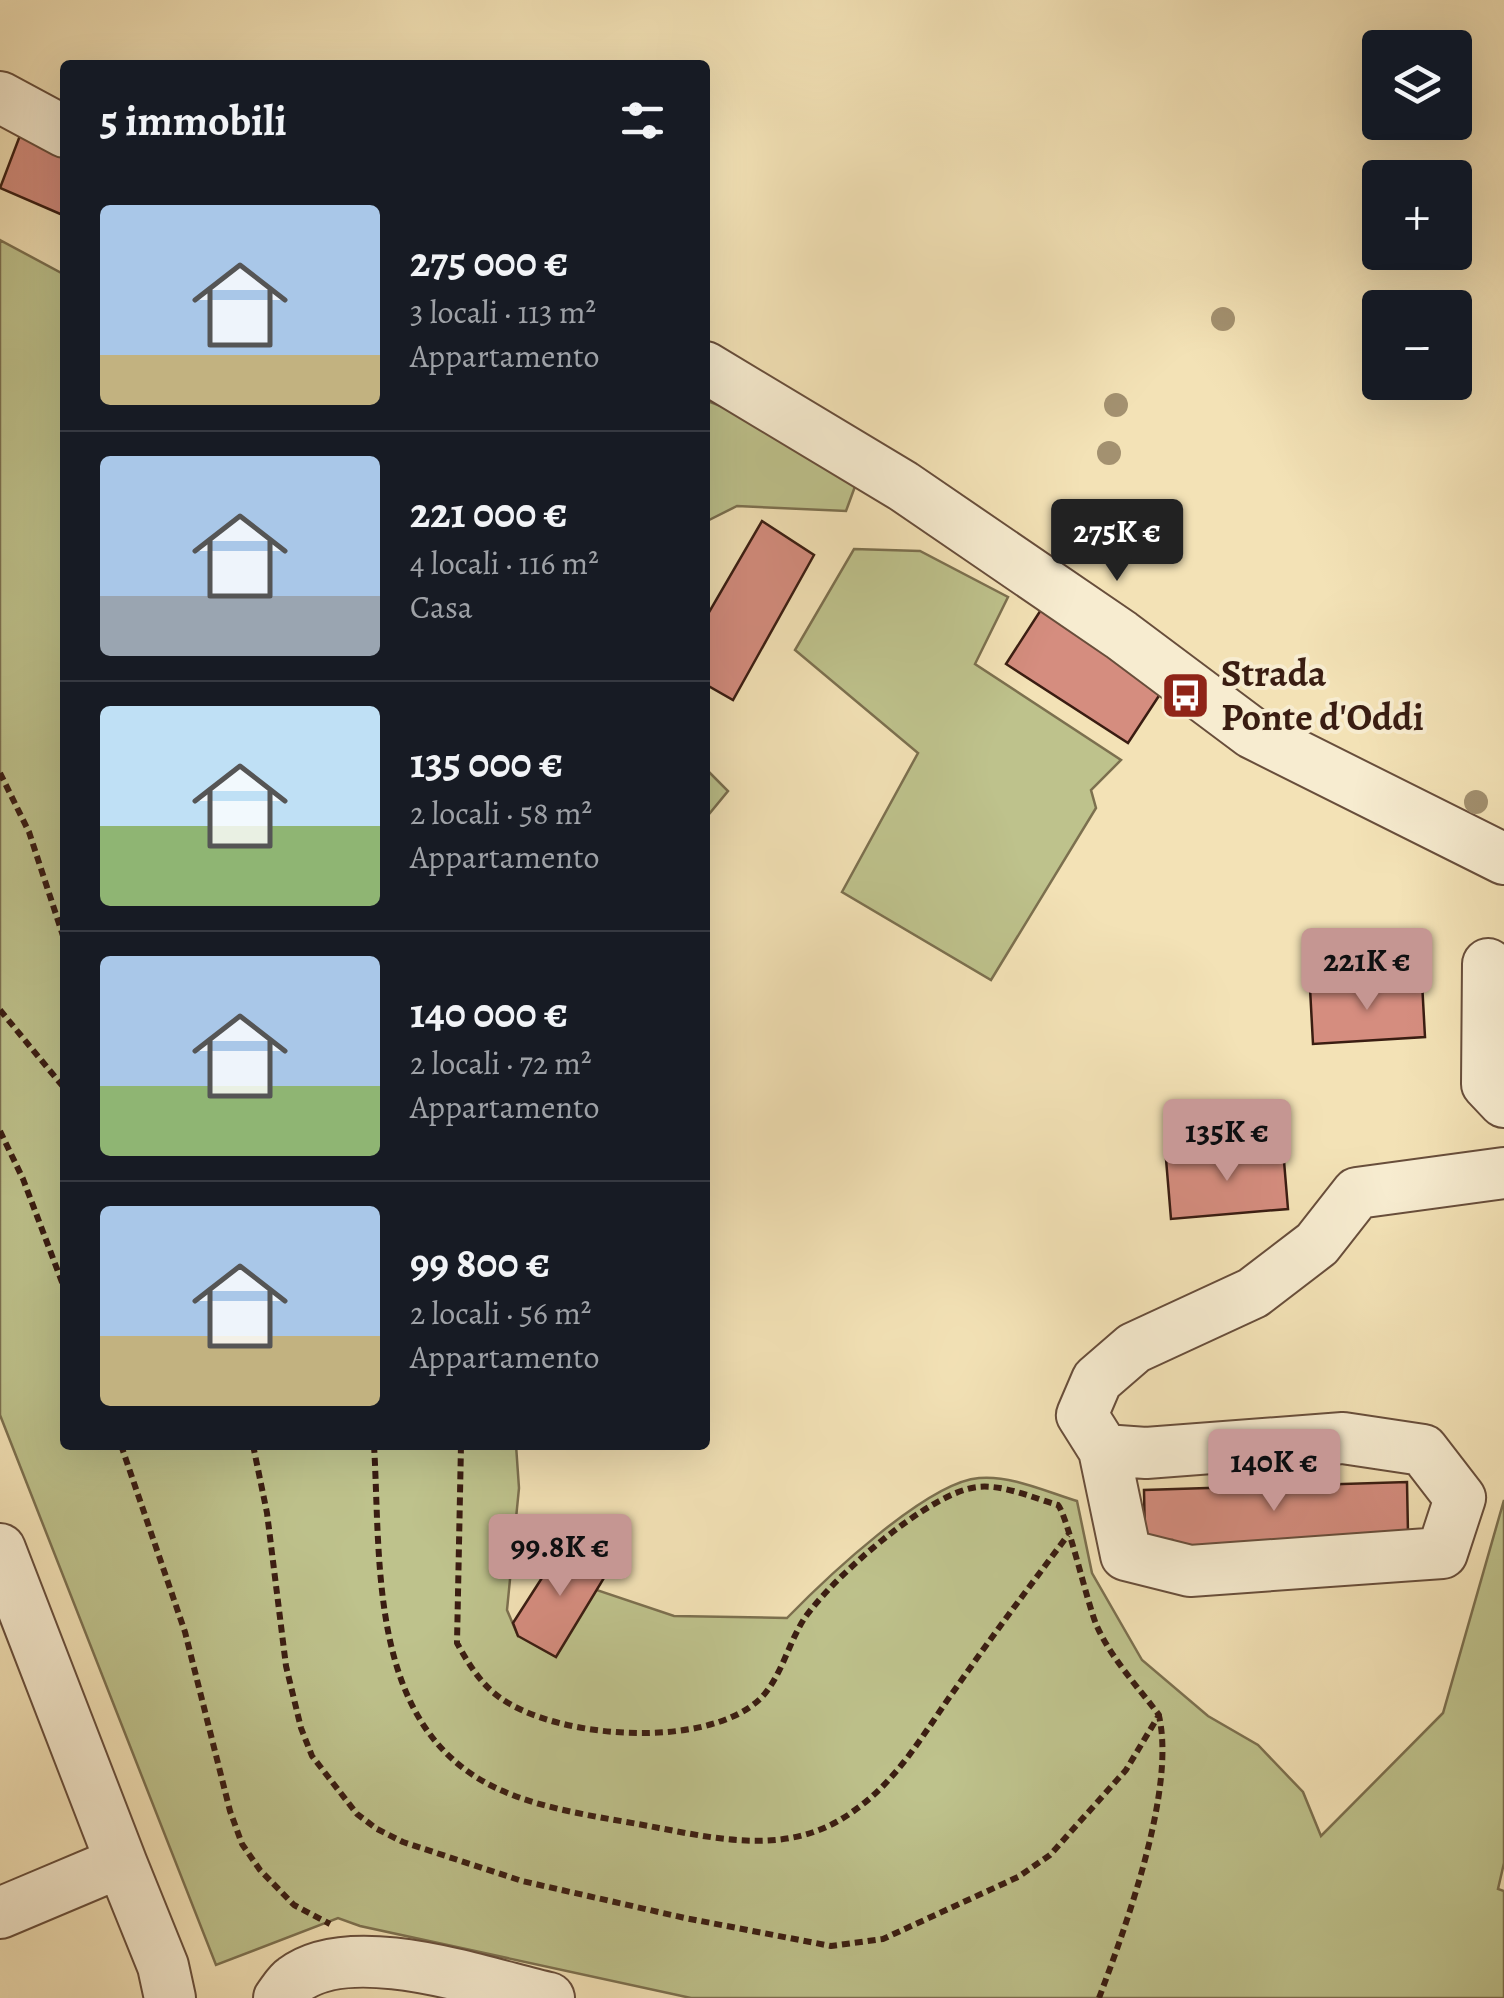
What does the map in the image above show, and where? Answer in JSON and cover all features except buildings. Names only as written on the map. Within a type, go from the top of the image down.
[{"type":"street","points":[[0,97],[60,129]]},
{"type":"street","points":[[710,369],[903,486],[1121,635],[1252,733],[1504,859]]},
{"type":"street","points":[[1488,964],[1487,1084],[1504,1102]]},
{"type":"street","points":[[1104,1450],[1146,1453],[1343,1438],[1423,1450],[1460,1498],[1442,1553],[1190,1570],[1126,1554],[1104,1450],[1082,1415],[1097,1380],[1134,1348],[1253,1293],[1317,1244],[1356,1193],[1504,1173]]},
{"type":"street","points":[[0,1548],[163,1966],[170,1998]]},
{"type":"street","points":[[0,1913],[121,1862]]},
{"type":"street","points":[[279,1998],[294,1980],[340,1961],[396,1962],[486,1989],[549,1998]]},
{"type":"path","points":[[0,773],[29,832],[60,927]]},
{"type":"path","points":[[0,1010],[60,1083]]},
{"type":"path","points":[[0,1130],[60,1277]]},
{"type":"path","points":[[122,1450],[186,1632],[230,1811],[242,1844],[260,1870],[294,1905],[338,1928],[324,1936]]},
{"type":"path","points":[[254,1450],[267,1513],[286,1666],[300,1728],[312,1756],[357,1814],[378,1829],[403,1842],[522,1881],[831,1946],[883,1939],[1018,1878],[1050,1855],[1126,1770],[1159,1715]]},
{"type":"path","points":[[374,1450],[386,1633],[400,1679],[420,1720],[442,1750],[491,1786],[534,1802],[751,1843],[785,1841],[827,1828],[880,1789],[918,1746],[1068,1535]]},
{"type":"path","points":[[461,1450],[457,1644],[474,1672],[499,1697],[565,1727],[638,1733],[677,1731],[737,1714],[760,1699],[806,1616],[849,1567],[938,1501],[975,1487],[996,1487],[1058,1505],[1065,1512],[1068,1535],[1098,1628],[1159,1715],[1165,1740],[1160,1786],[1132,1908],[1100,1998]]},
{"type":"green space","points":[[0,240],[60,272],[60,1450],[516,1450],[519,1488],[507,1610],[518,1636],[594,1589],[674,1616],[787,1618],[878,1535],[932,1496],[979,1478],[1029,1485],[1077,1501],[1092,1573],[1142,1660],[1208,1716],[1258,1745],[1303,1792],[1321,1836],[1443,1713],[1504,1500],[1504,1863],[1498,1889],[1504,1891],[1504,1998],[691,1998],[338,1918],[216,1965],[0,1415]]},
{"type":"green space","points":[[710,402],[857,481],[846,511],[737,506],[710,520]]},
{"type":"green space","points":[[854,549],[920,551],[1008,597],[975,664],[1121,760],[1091,790],[1096,808],[991,980],[842,892],[918,753],[795,650]]},
{"type":"green space","points":[[710,773],[728,791],[710,813]]},
{"type":"place","name":"Strada Ponte d'Oddi","points":[[1186,695]]}]
